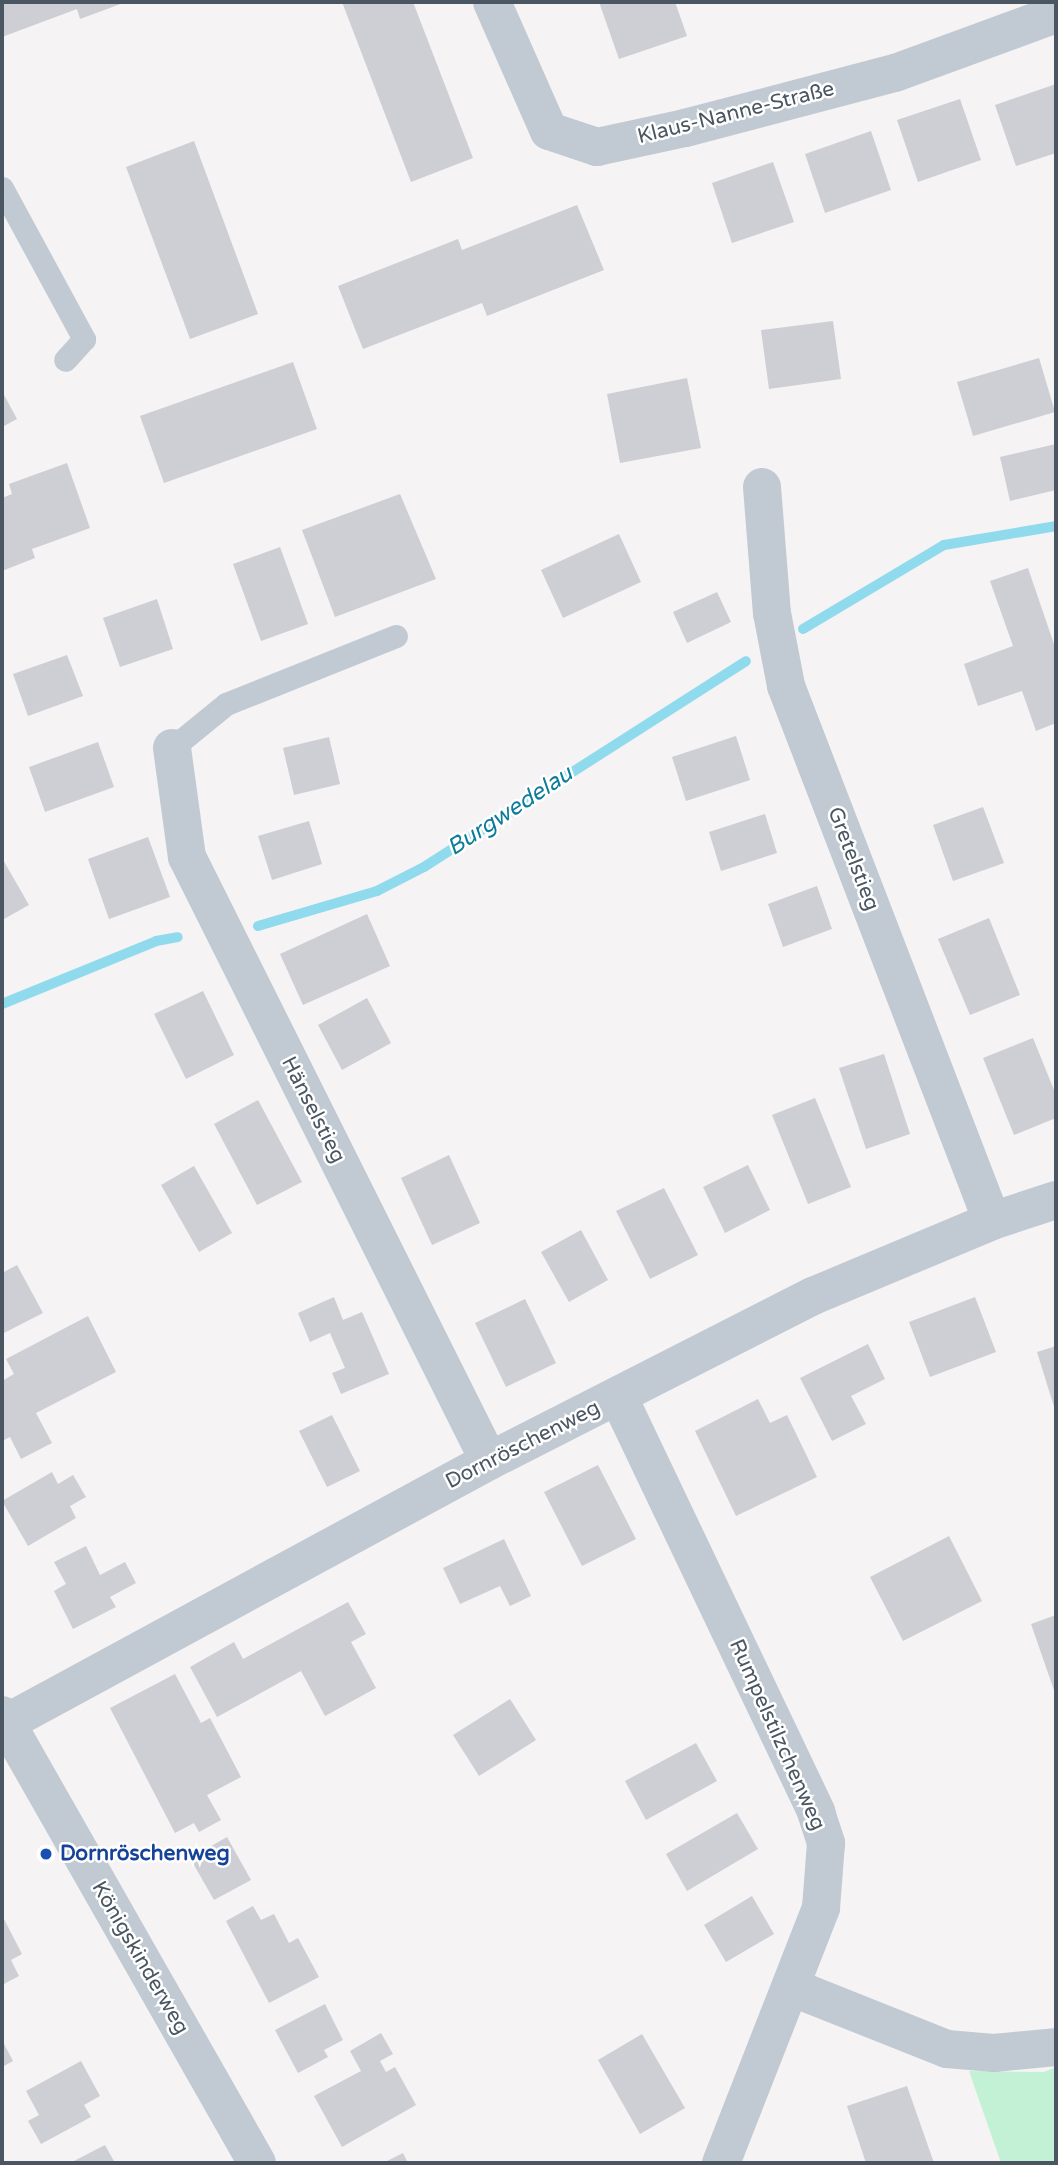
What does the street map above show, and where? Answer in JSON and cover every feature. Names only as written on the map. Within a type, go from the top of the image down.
[{"type":"street","name":"Klaus-Nanne-Straße","points":[[492,2],[549,131],[597,147],[685,128],[895,73],[1049,11]]},
{"type":"street","name":"Gretelstieg","points":[[762,486],[772,613],[786,685],[992,1221]]},
{"type":"street","name":"Hänselstieg","points":[[172,748],[187,857],[489,1461]]},
{"type":"street","name":"Dornröschenweg","points":[[4,1719],[489,1461],[813,1296],[992,1221],[1056,1200]]},
{"type":"street","name":"Rumpelstilzchenweg","points":[[618,1396],[816,1812],[826,1843],[821,1908],[721,2163]]},
{"type":"street","name":"Königskinderweg","points":[[4,1719],[257,2163]]},
{"type":"street","points":[[790,1987],[947,2049],[995,2053],[1056,2048]]},
{"type":"lane","points":[[2,188],[84,340],[65,360]]},
{"type":"lane","points":[[172,748],[226,704],[397,636]]},
{"type":"green space","points":[[1056,2067],[1056,2163],[1001,2163],[969,2071],[1044,2072]]},
{"type":"building","points":[[2,2],[126,2],[80,19],[77,9],[2,37]]},
{"type":"building","points":[[342,2],[413,2],[473,158],[411,182]]},
{"type":"building","points":[[599,2],[675,2],[687,36],[619,59]]},
{"type":"building","points":[[1056,84],[1056,153],[1016,166],[995,105]]},
{"type":"building","points":[[960,99],[981,160],[918,182],[897,120]]},
{"type":"building","points":[[871,131],[891,190],[825,213],[805,154]]},
{"type":"building","points":[[194,141],[258,314],[190,339],[126,167]]},
{"type":"building","points":[[773,162],[794,222],[732,243],[712,183]]},
{"type":"building","points":[[577,205],[604,270],[487,316],[482,303],[363,349],[338,286],[458,239],[462,250]]},
{"type":"building","points":[[833,321],[841,379],[769,389],[761,330]]},
{"type":"building","points":[[1039,358],[1055,412],[973,436],[957,382]]},
{"type":"building","points":[[293,362],[317,429],[164,483],[140,416]]},
{"type":"building","points":[[687,378],[701,448],[620,463],[607,394]]},
{"type":"building","points":[[2,391],[17,419],[2,427]]},
{"type":"building","points":[[1056,444],[1056,490],[1010,501],[1000,457]]},
{"type":"building","points":[[67,463],[90,528],[32,549],[35,558],[2,571],[2,498],[12,494],[9,484]]},
{"type":"building","points":[[400,494],[436,579],[335,617],[302,530]]},
{"type":"building","points":[[619,534],[641,582],[563,618],[541,570]]},
{"type":"building","points":[[280,547],[308,624],[261,641],[233,564]]},
{"type":"building","points":[[1028,568],[1056,650],[1056,723],[1036,731],[1022,691],[978,706],[964,664],[1013,646],[990,581]]},
{"type":"building","points":[[717,592],[731,622],[687,643],[673,612]]},
{"type":"building","points":[[157,599],[173,649],[120,667],[103,618]]},
{"type":"building","points":[[67,655],[83,696],[28,716],[13,674]]},
{"type":"building","points":[[736,736],[750,780],[686,801],[672,757]]},
{"type":"building","points":[[329,737],[340,784],[294,795],[283,748]]},
{"type":"building","points":[[98,742],[114,787],[45,812],[29,767]]},
{"type":"building","points":[[983,807],[1004,863],[953,881],[933,825]]},
{"type":"building","points":[[765,814],[777,853],[721,871],[709,832]]},
{"type":"building","points":[[309,821],[322,864],[272,880],[258,836]]},
{"type":"building","points":[[148,837],[170,897],[109,919],[88,859]]},
{"type":"building","points":[[2,858],[29,905],[4,919],[2,915]]},
{"type":"building","points":[[817,886],[832,929],[783,947],[768,904]]},
{"type":"building","points":[[367,914],[390,966],[303,1005],[280,954]]},
{"type":"building","points":[[989,918],[1020,995],[970,1015],[938,939]]},
{"type":"building","points":[[203,991],[234,1055],[186,1079],[154,1014]]},
{"type":"building","points":[[367,998],[391,1043],[342,1070],[318,1025]]},
{"type":"building","points":[[1033,1038],[1056,1095],[1056,1118],[1014,1135],[983,1058]]},
{"type":"building","points":[[884,1054],[910,1134],[866,1149],[839,1068]]},
{"type":"building","points":[[815,1098],[851,1187],[808,1204],[772,1115]]},
{"type":"building","points":[[258,1100],[302,1182],[257,1205],[214,1124]]},
{"type":"building","points":[[449,1155],[480,1223],[432,1245],[401,1178]]},
{"type":"building","points":[[748,1165],[770,1210],[725,1233],[703,1187]]},
{"type":"building","points":[[194,1166],[232,1233],[199,1252],[161,1185]]},
{"type":"building","points":[[664,1188],[698,1255],[650,1279],[616,1211]]},
{"type":"building","points":[[581,1230],[608,1280],[569,1302],[541,1252]]},
{"type":"building","points":[[17,1265],[43,1313],[2,1334],[2,1273]]},
{"type":"building","points":[[334,1297],[343,1320],[362,1312],[389,1374],[341,1394],[332,1373],[345,1368],[330,1333],[310,1342],[298,1313]]},
{"type":"building","points":[[975,1297],[996,1352],[930,1377],[909,1322]]},
{"type":"building","points":[[525,1299],[556,1363],[506,1387],[475,1323]]},
{"type":"building","points":[[88,1316],[116,1372],[36,1413],[52,1443],[21,1459],[10,1437],[2,1441],[2,1381],[14,1374],[6,1359]]},
{"type":"building","points":[[868,1344],[885,1379],[851,1396],[866,1424],[832,1441],[800,1378]]},
{"type":"building","points":[[1056,1346],[1056,1413],[1037,1352]]},
{"type":"building","points":[[758,1399],[770,1423],[787,1415],[817,1477],[736,1516],[695,1431]]},
{"type":"building","points":[[332,1415],[360,1471],[327,1487],[299,1431]]},
{"type":"building","points":[[598,1465],[636,1539],[582,1566],[544,1492]]},
{"type":"building","points":[[52,1472],[58,1484],[73,1475],[86,1497],[70,1506],[76,1518],[28,1546],[2,1501]]},
{"type":"building","points":[[949,1536],[982,1601],[903,1641],[870,1577]]},
{"type":"building","points":[[504,1539],[531,1596],[510,1606],[500,1586],[460,1604],[443,1568]]},
{"type":"building","points":[[86,1546],[100,1575],[125,1562],[136,1583],[110,1597],[116,1607],[73,1629],[54,1591],[66,1584],[54,1562]]},
{"type":"building","points":[[348,1602],[366,1634],[351,1642],[376,1688],[325,1716],[301,1671],[217,1717],[190,1667],[234,1642],[243,1659]]},
{"type":"building","points":[[1056,1615],[1056,1696],[1031,1624]]},
{"type":"building","points":[[175,1674],[201,1723],[210,1718],[241,1777],[207,1795],[221,1820],[199,1832],[194,1823],[175,1833],[110,1708]]},
{"type":"building","points":[[510,1699],[536,1740],[479,1776],[453,1735]]},
{"type":"building","points":[[696,1743],[717,1781],[646,1820],[625,1781]]},
{"type":"building","points":[[737,1813],[758,1849],[687,1891],[666,1854]]},
{"type":"building","points":[[227,1837],[251,1880],[214,1900],[190,1858]]},
{"type":"building","points":[[752,1896],[774,1934],[726,1962],[704,1925]]},
{"type":"building","points":[[253,1906],[261,1920],[274,1914],[289,1943],[298,1938],[319,1977],[269,2003],[226,1921]]},
{"type":"building","points":[[4,1919],[22,1954],[11,1960],[19,1976],[2,1985]]},
{"type":"building","points":[[325,2004],[343,2040],[324,2050],[328,2057],[298,2073],[275,2030]]},
{"type":"building","points":[[381,2033],[393,2054],[380,2061],[386,2072],[395,2067],[416,2105],[342,2147],[314,2096],[361,2071],[350,2051]]},
{"type":"building","points":[[642,2034],[685,2108],[640,2134],[598,2060]]},
{"type":"building","points":[[2,2040],[13,2061],[2,2067]]},
{"type":"building","points":[[81,2061],[100,2096],[84,2105],[91,2117],[41,2144],[28,2121],[39,2115],[26,2091]]},
{"type":"building","points":[[907,2086],[934,2163],[866,2163],[847,2106]]},
{"type":"building","points":[[105,2145],[115,2163],[70,2163]]},
{"type":"building","points":[[403,2153],[408,2163],[383,2163]]},
{"type":"waterway","name":"Burgwedelau","points":[[803,629],[944,545],[1056,526]]},
{"type":"waterway","name":"Burgwedelau","points":[[258,926],[377,891],[424,867],[746,661]]},
{"type":"waterway","name":"Burgwedelau","points":[[2,1004],[156,941],[178,937]]},
{"type":"place","name":"Dornröschenweg","points":[[46,1854]]}]
